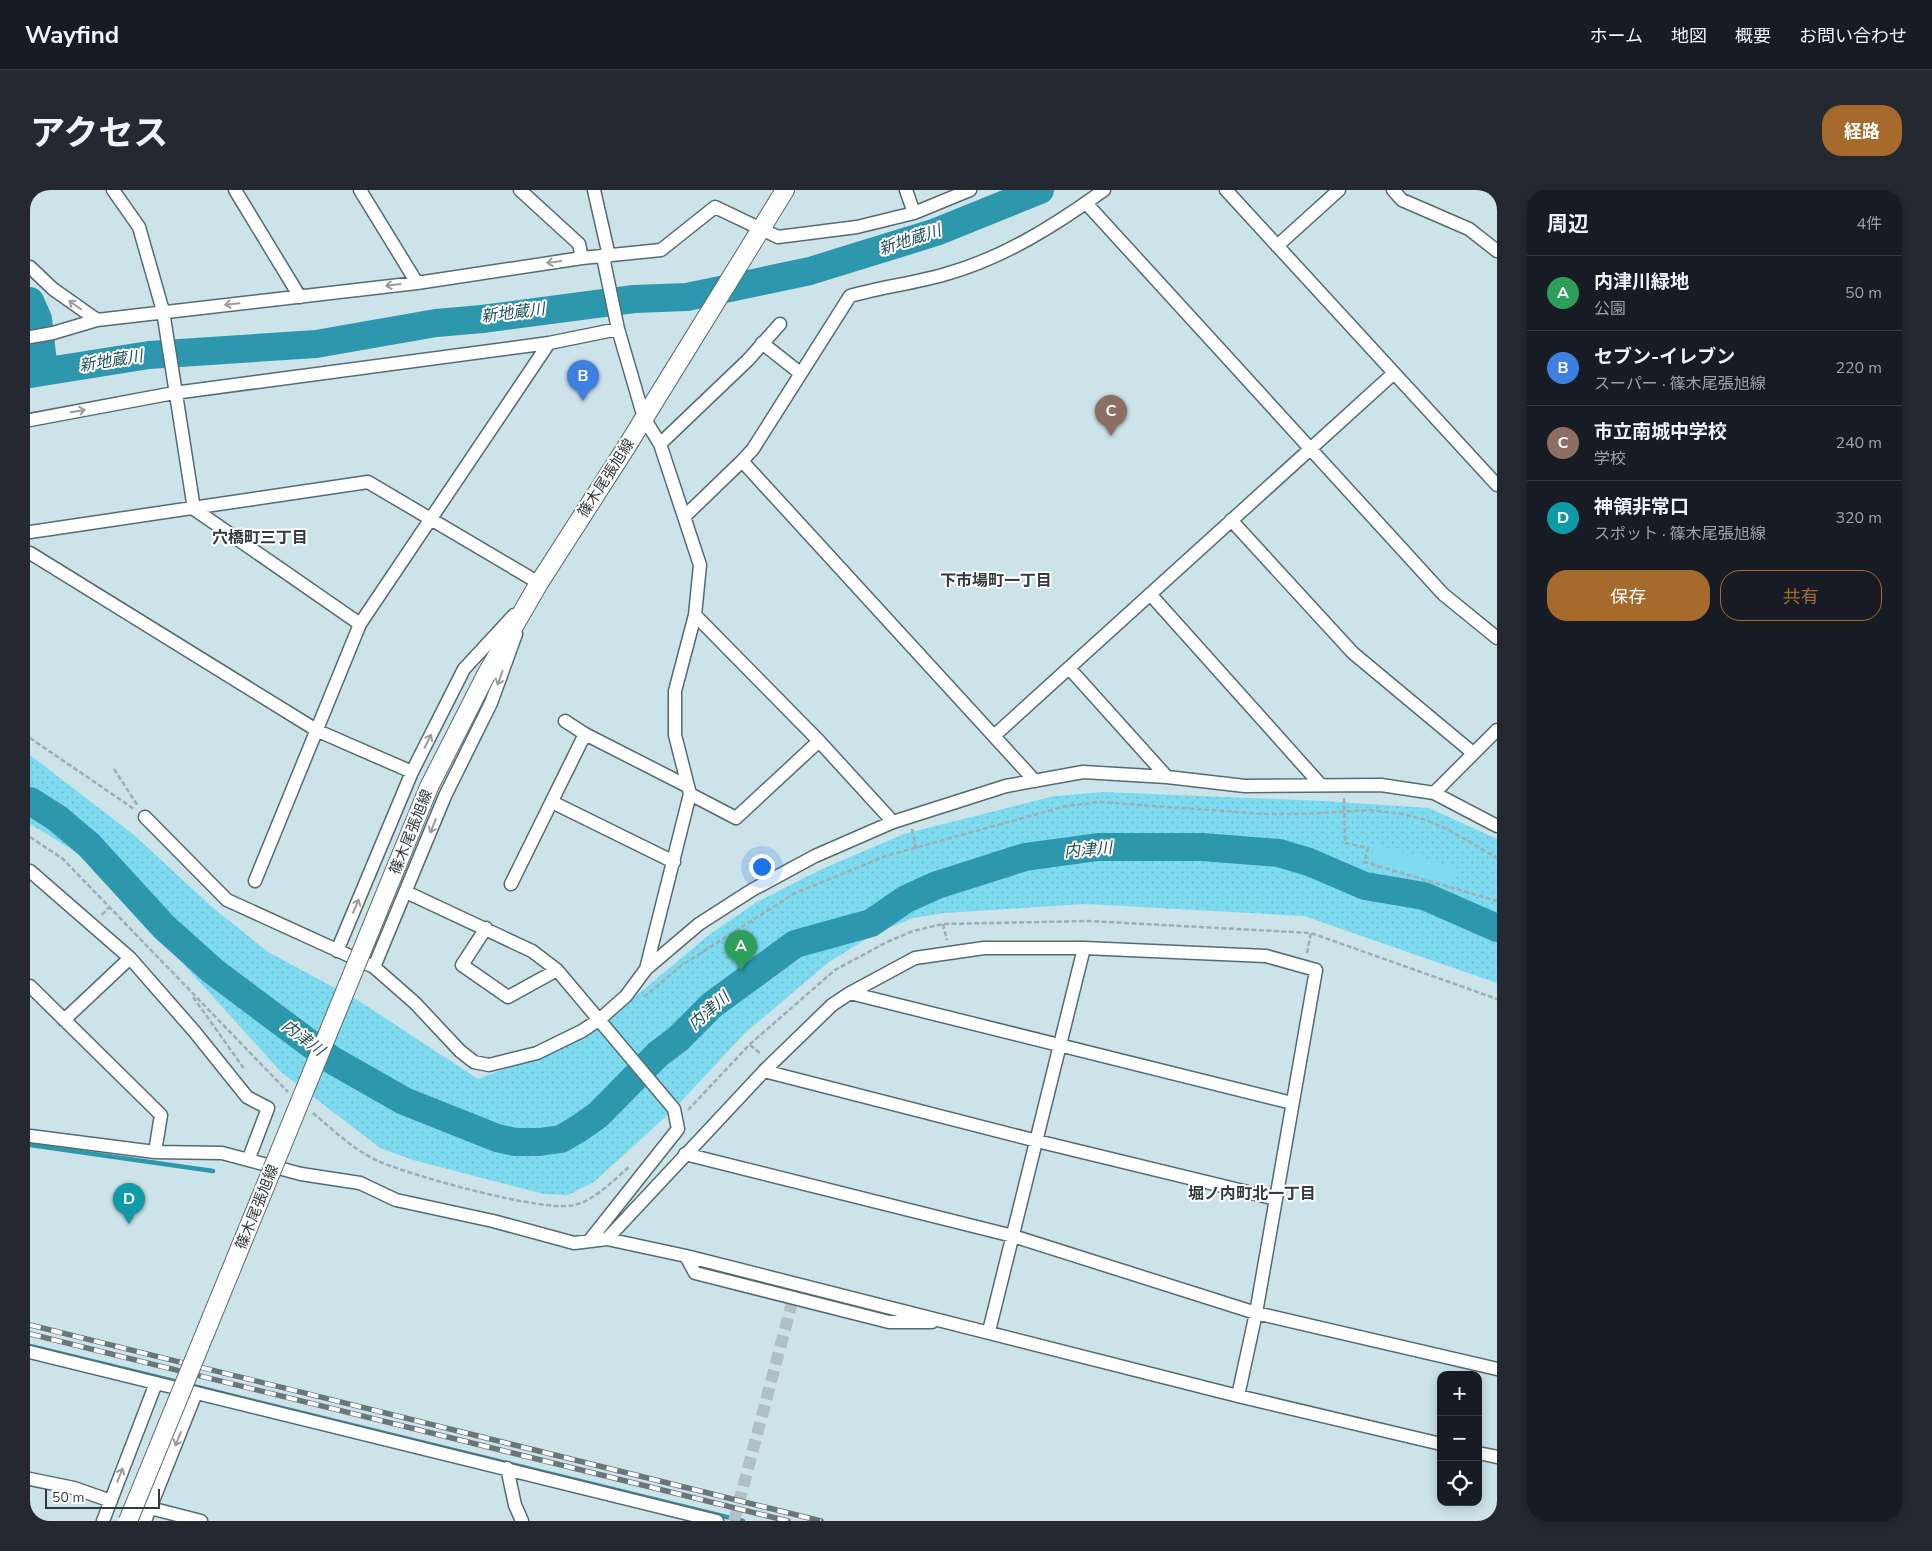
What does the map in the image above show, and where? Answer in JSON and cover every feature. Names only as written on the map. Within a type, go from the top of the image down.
[{"type":"main road","name":"篠木尾張旭線","points":[[128,1521],[430,787],[486,676],[529,599],[785,190]]},
{"type":"street","points":[[113,190],[139,227],[163,315],[194,510],[360,624]]},
{"type":"street","points":[[234,190],[300,297]]},
{"type":"street","points":[[360,190],[417,283]]},
{"type":"street","points":[[520,190],[579,244],[582,258]]},
{"type":"street","points":[[594,190],[617,324],[644,418],[660,444],[700,565],[695,615],[675,691],[675,735],[689,790],[674,862],[646,969]]},
{"type":"street","points":[[906,190],[914,213]]},
{"type":"street","points":[[30,336],[53,333],[97,320],[163,315],[417,283],[582,258],[605,259],[661,250],[715,207],[757,235],[778,237],[857,227],[914,213],[970,190]]},
{"type":"street","points":[[684,517],[753,448],[850,296],[947,274],[992,257],[1050,228],[1104,190]]},
{"type":"street","points":[[1226,190],[1497,485]]},
{"type":"street","points":[[1277,246],[1338,190]]},
{"type":"street","points":[[1393,190],[1402,200],[1469,229],[1497,251]]},
{"type":"street","points":[[1086,203],[1443,594],[1497,638]]},
{"type":"street","points":[[30,267],[53,289],[97,320]]},
{"type":"street","points":[[30,420],[174,389],[549,343],[617,324]]},
{"type":"street","points":[[660,444],[780,324]]},
{"type":"street","points":[[255,881],[318,731],[360,624],[549,343]]},
{"type":"street","points":[[762,343],[800,373]]},
{"type":"street","points":[[995,736],[1310,447],[1394,373]]},
{"type":"street","points":[[742,461],[1035,781]]},
{"type":"street","points":[[30,532],[194,510],[368,482],[539,583]]},
{"type":"street","points":[[1231,520],[1352,654],[1473,753]]},
{"type":"street","points":[[30,554],[318,731],[412,772]]},
{"type":"street","points":[[1150,594],[1320,784]]},
{"type":"street","points":[[337,951],[412,772],[464,669],[529,599]]},
{"type":"street","points":[[374,967],[445,796],[491,703],[529,599]]},
{"type":"street","points":[[695,615],[819,741],[893,822]]},
{"type":"street","points":[[1069,668],[1167,777]]},
{"type":"street","points":[[565,721],[580,729],[584,734],[689,790],[736,818],[819,741]]},
{"type":"street","points":[[1434,793],[1497,730]]},
{"type":"street","points":[[511,884],[584,734]]},
{"type":"street","points":[[145,818],[227,900],[374,967],[415,1003],[460,1051],[474,1062],[489,1065],[537,1053],[603,1023],[646,969],[699,924],[752,890],[815,856],[893,822],[1006,786],[1083,772],[1167,777],[1245,786],[1381,785],[1434,793],[1497,826]]},
{"type":"street","points":[[552,802],[674,862]]},
{"type":"street","points":[[30,871],[130,958],[194,1031],[247,1098],[268,1108],[249,1158]]},
{"type":"street","points":[[406,892],[532,951],[557,970],[603,1023],[675,1115],[678,1129],[590,1240]]},
{"type":"street","points":[[486,928],[462,965],[508,996],[557,970]]},
{"type":"street","points":[[607,1239],[764,1071],[832,1005],[850,993],[915,958],[984,948],[1084,948],[1266,956],[1316,970],[1256,1313],[1238,1396]]},
{"type":"street","points":[[989,1331],[1084,948]]},
{"type":"street","points":[[64,1020],[130,958]]},
{"type":"street","points":[[30,986],[161,1115],[155,1152]]},
{"type":"street","points":[[850,993],[1292,1103]]},
{"type":"street","points":[[764,1071],[1037,1141],[1276,1199]]},
{"type":"street","points":[[30,1136],[155,1152],[222,1153],[249,1158],[301,1174],[360,1183],[396,1200],[493,1221],[574,1243],[607,1239],[686,1256],[989,1331],[1238,1396],[1437,1443]]},
{"type":"street","points":[[685,1154],[1013,1236],[1256,1313],[1497,1370]]},
{"type":"street","points":[[30,1352],[717,1521]]},
{"type":"street","points":[[103,1521],[156,1383]]},
{"type":"street","points":[[145,1521],[196,1393]]},
{"type":"street","points":[[1482,1454],[1497,1457]]},
{"type":"street","points":[[507,1468],[515,1505],[522,1521]]},
{"type":"street","points":[[30,1479],[74,1488],[111,1501]]},
{"type":"street","points":[[150,1508],[201,1521]]},
{"type":"path","points":[[30,738],[145,818]]},
{"type":"path","points":[[114,769],[145,818]]},
{"type":"path","points":[[643,997],[682,964],[795,892],[836,874],[916,848],[1066,806],[1100,802],[1265,814],[1378,811],[1426,820],[1450,830],[1497,858]]},
{"type":"path","points":[[1345,812],[1345,843],[1368,848],[1364,862],[1497,901]]},
{"type":"path","points":[[909,818],[916,848]]},
{"type":"path","points":[[30,837],[63,859],[110,906],[277,1083],[292,1096]]},
{"type":"path","points":[[675,1115],[749,1045],[835,970],[886,942],[914,931],[943,924],[1089,921],[1311,933],[1497,998]]},
{"type":"path","points":[[1303,966],[1311,933]]},
{"type":"path","points":[[188,990],[248,1074]]},
{"type":"path","points":[[307,1108],[338,1134],[376,1160],[407,1172],[545,1206],[575,1205],[606,1188],[632,1163]]},
{"type":"shaded area","points":[[30,755],[134,835],[212,907],[268,952],[359,1001],[478,1079],[587,1037],[710,934],[757,902],[822,869],[904,834],[1055,796],[1104,792],[1323,801],[1429,808],[1497,839],[1497,983],[1304,916],[1086,904],[945,913],[913,918],[876,933],[829,962],[745,1033],[674,1109],[594,1182],[568,1195],[544,1194],[413,1160],[380,1148],[281,1072],[114,887],[73,850],[30,824]]},
{"type":"shaded area","points":[[1375,844],[1456,868],[1451,885],[1370,861]]},
{"type":"waterway","name":"新地蔵川","points":[[30,374],[149,355],[316,344],[436,323],[482,319],[634,299],[687,297],[810,271],[936,232],[1040,190]]},
{"type":"waterway","name":"新地蔵川","points":[[30,301],[38,319],[44,371]]},
{"type":"waterway","name":"内津川","points":[[30,801],[57,818],[89,845],[164,927],[213,971],[332,1060],[404,1101],[497,1138],[515,1142],[539,1142],[561,1139],[598,1115],[658,1054],[678,1039],[712,1005],[795,944],[871,923],[906,899],[937,885],[1025,857],[1098,847],[1202,847],[1279,853],[1309,862],[1365,886],[1424,896],[1497,928]]},
{"type":"waterway","points":[[30,1145],[213,1171]]},
{"type":"waterway","points":[[30,1346],[182,1383]]},
{"type":"waterway","points":[[189,1385],[743,1521]]},
{"type":"tunnel","points":[[734,1521],[793,1299]]},
{"type":"railway","points":[[30,1325],[821,1521]]},
{"type":"railway","points":[[30,1334],[788,1521]]},
{"type":"place","name":"セブン-イレブン","points":[[583,401]]},
{"type":"place","name":"市立南城中学校","points":[[1111,436]]},
{"type":"place","name":"内津川緑地","points":[[741,971]]},
{"type":"place","name":"神領非常口","points":[[129,1224]]},
{"type":"district","name":"穴橋町三丁目","points":[[260,538]]},
{"type":"district","name":"下市場町一丁目","points":[[996,581]]},
{"type":"district","name":"堀ノ内町北一丁目","points":[[1252,1194]]}]
